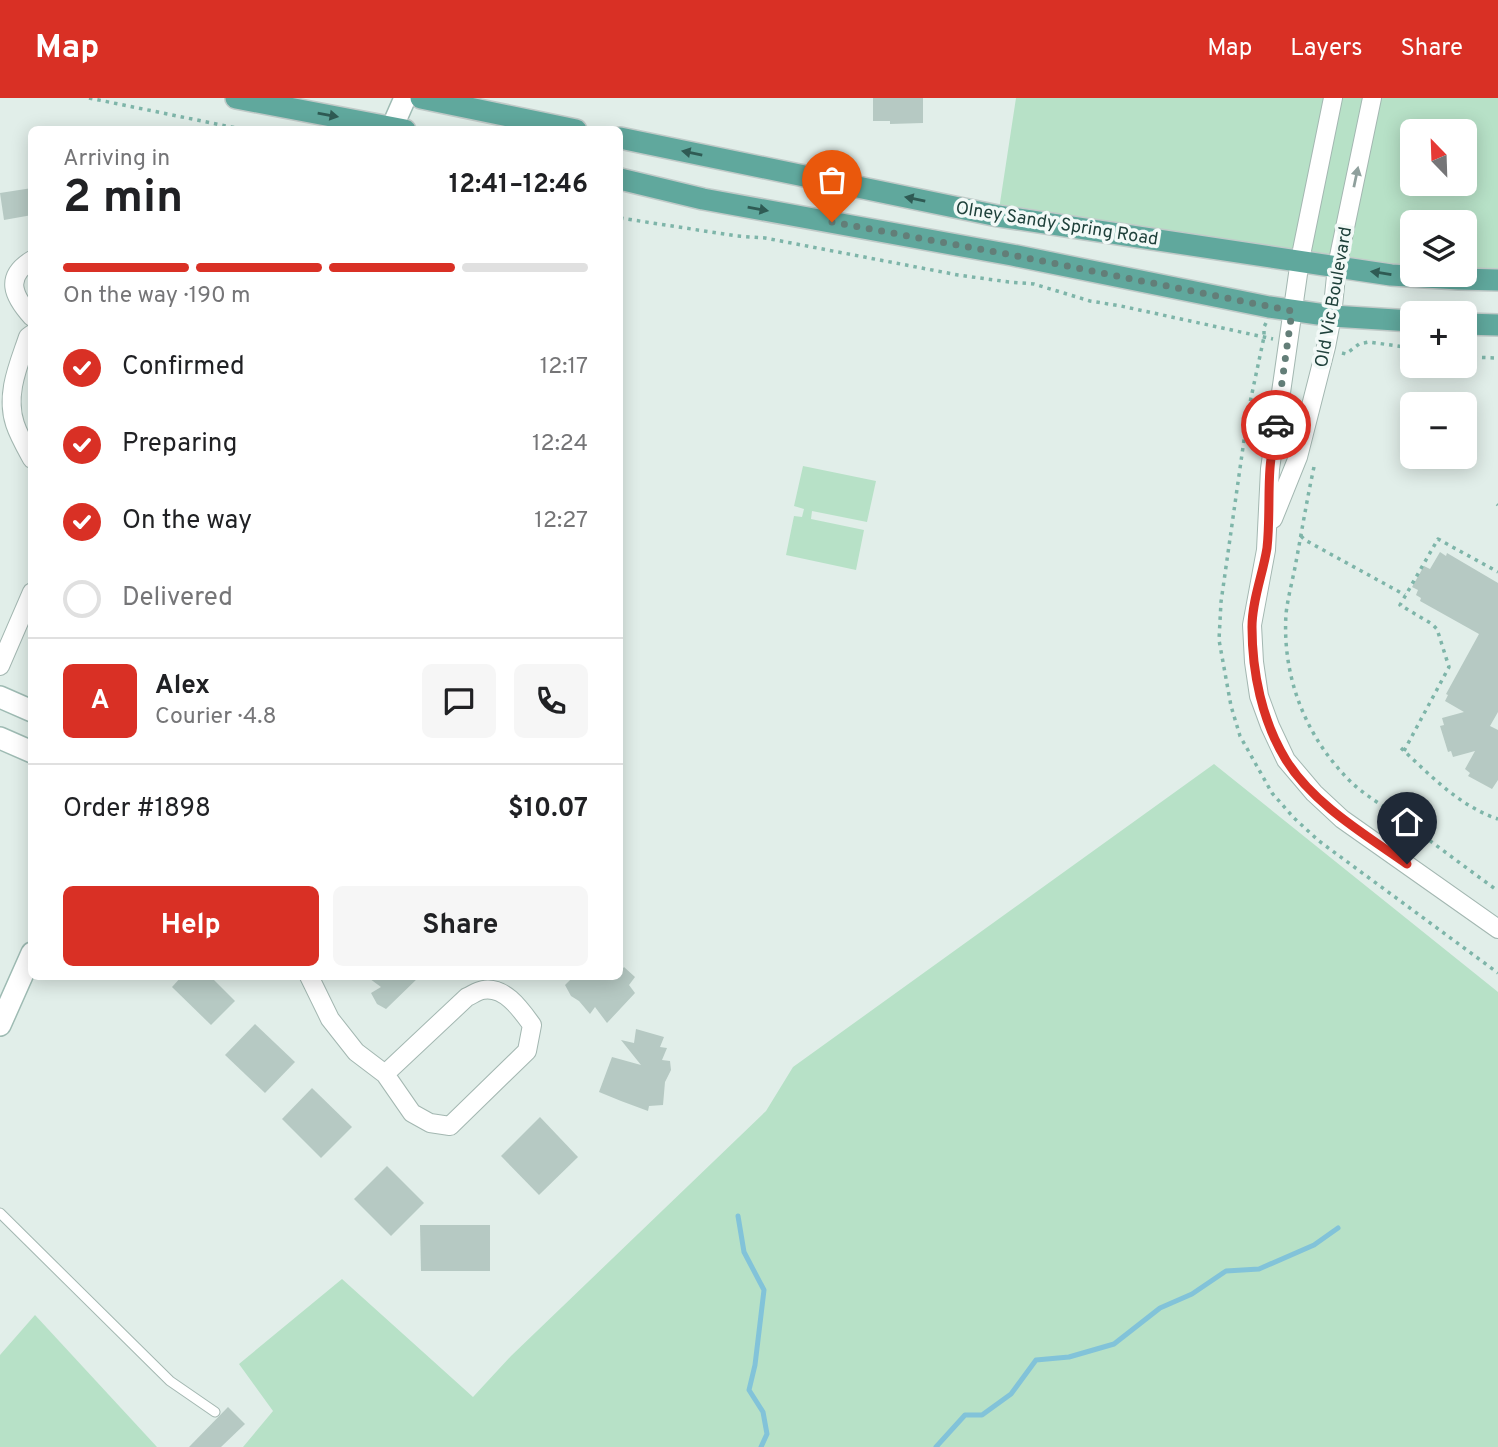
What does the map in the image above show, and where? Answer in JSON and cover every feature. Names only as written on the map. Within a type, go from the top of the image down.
[{"type":"main road","points":[[236,98],[381,126]]},
{"type":"main road","points":[[421,98],[557,126]]},
{"type":"main road","name":"Olney Sandy Spring Road","points":[[623,139],[998,216],[1391,275],[1498,280]]},
{"type":"main road","points":[[623,180],[704,199],[1012,255],[1269,307],[1332,316],[1400,320]]},
{"type":"main road","points":[[1477,324],[1498,325]]},
{"type":"street","points":[[398,126],[405,98]]},
{"type":"street","name":"Old Vic Boulevard","points":[[1333,98],[1300,260],[1270,469],[1266,550],[1252,625],[1259,696],[1286,760],[1314,793],[1342,819],[1498,929]]},
{"type":"street","name":"Old Vic Boulevard","points":[[1268,531],[1298,457],[1326,347],[1337,266],[1373,98]]},
{"type":"street","points":[[28,262],[22,266],[13,280],[14,292],[28,313]]},
{"type":"street","points":[[28,337],[13,383],[11,401],[14,422],[28,451]]},
{"type":"street","points":[[0,666],[28,601]]},
{"type":"street","points":[[0,696],[28,708]]},
{"type":"street","points":[[0,738],[28,750]]},
{"type":"street","points":[[0,1025],[28,963]]},
{"type":"street","points":[[311,980],[330,1019],[356,1052],[385,1074],[412,1113],[430,1123],[450,1126],[527,1051],[532,1025],[506,996],[490,990],[481,990],[467,997],[385,1074]]},
{"type":"lane","points":[[0,1213],[170,1381],[215,1412]]},
{"type":"path","points":[[89,98],[226,126]]},
{"type":"path","points":[[623,218],[765,238],[958,275],[1034,284],[1090,301],[1288,341]]},
{"type":"path","points":[[1269,307],[1248,412],[1221,602],[1219,640],[1231,706],[1240,736],[1272,793],[1319,841],[1498,972]]},
{"type":"path","points":[[1341,363],[1346,354],[1359,344],[1368,342],[1400,346]]},
{"type":"path","points":[[1326,347],[1346,354]]},
{"type":"path","points":[[1477,357],[1498,358]]},
{"type":"path","points":[[1317,457],[1289,593],[1286,634],[1294,691],[1309,727],[1338,768],[1354,785],[1498,891]]},
{"type":"path","points":[[1301,535],[1305,540],[1405,595]]},
{"type":"path","points":[[1498,572],[1438,539],[1399,605],[1433,624],[1449,667],[1403,749],[1443,787],[1468,804],[1498,819]]},
{"type":"green space","points":[[1016,98],[1498,98],[1498,280],[1477,279],[1477,210],[1400,210],[1400,276],[998,216]]},
{"type":"green space","points":[[803,466],[876,481],[867,522],[812,511],[811,519],[864,530],[856,570],[786,555],[794,516],[802,517],[804,509],[794,506]]},
{"type":"green space","points":[[1214,764],[1498,992],[1498,1447],[243,1447],[273,1411],[239,1364],[342,1279],[473,1397],[511,1356],[766,1111],[793,1067]]},
{"type":"green space","points":[[35,1315],[157,1447],[0,1447],[0,1355]]},
{"type":"building","points":[[873,98],[923,98],[923,123],[890,124],[890,121],[873,121]]},
{"type":"building","points":[[28,189],[28,216],[4,220],[0,193]]},
{"type":"building","points":[[1440,552],[1446,556],[1447,553],[1498,583],[1498,712],[1490,726],[1498,730],[1498,780],[1492,789],[1468,776],[1470,773],[1465,769],[1475,751],[1453,757],[1451,751],[1448,752],[1440,726],[1444,725],[1442,718],[1464,712],[1445,701],[1448,695],[1446,694],[1479,634],[1420,601],[1421,598],[1416,595],[1418,590],[1412,587],[1424,566],[1430,569]]},
{"type":"building","points":[[623,968],[635,977],[629,985],[635,993],[607,1023],[595,1007],[590,1014],[571,996],[565,985],[570,980],[623,980]]},
{"type":"building","points":[[178,980],[214,980],[235,1001],[211,1025],[172,987]]},
{"type":"building","points":[[371,980],[416,980],[386,1009],[377,1004],[371,993],[381,987]]},
{"type":"building","points":[[255,1024],[295,1062],[265,1093],[225,1055]]},
{"type":"building","points":[[636,1029],[664,1037],[660,1047],[667,1048],[662,1060],[670,1061],[671,1070],[665,1082],[663,1105],[649,1106],[648,1111],[599,1092],[612,1057],[641,1065],[621,1040],[634,1043]]},
{"type":"building","points":[[312,1088],[352,1127],[321,1158],[282,1119]]},
{"type":"building","points":[[540,1117],[578,1157],[539,1195],[501,1156]]},
{"type":"building","points":[[387,1166],[424,1203],[391,1236],[354,1199]]},
{"type":"building","points":[[420,1225],[490,1225],[490,1271],[421,1271]]},
{"type":"building","points":[[228,1407],[245,1424],[221,1447],[189,1447]]},
{"type":"waterway","points":[[738,1216],[744,1252],[764,1290],[755,1365],[749,1390],[763,1412],[767,1434],[761,1447]]},
{"type":"waterway","points":[[936,1447],[965,1415],[982,1415],[1011,1394],[1036,1360],[1069,1357],[1114,1344],[1160,1308],[1192,1294],[1226,1271],[1259,1269],[1314,1245],[1338,1228]]},
{"type":"way so far","points":[[832,222],[1292,311],[1276,425]]},
{"type":"route","points":[[1276,425],[1270,469],[1266,550],[1252,625],[1259,696],[1286,760],[1299,777],[1342,819],[1407,864]]}]
